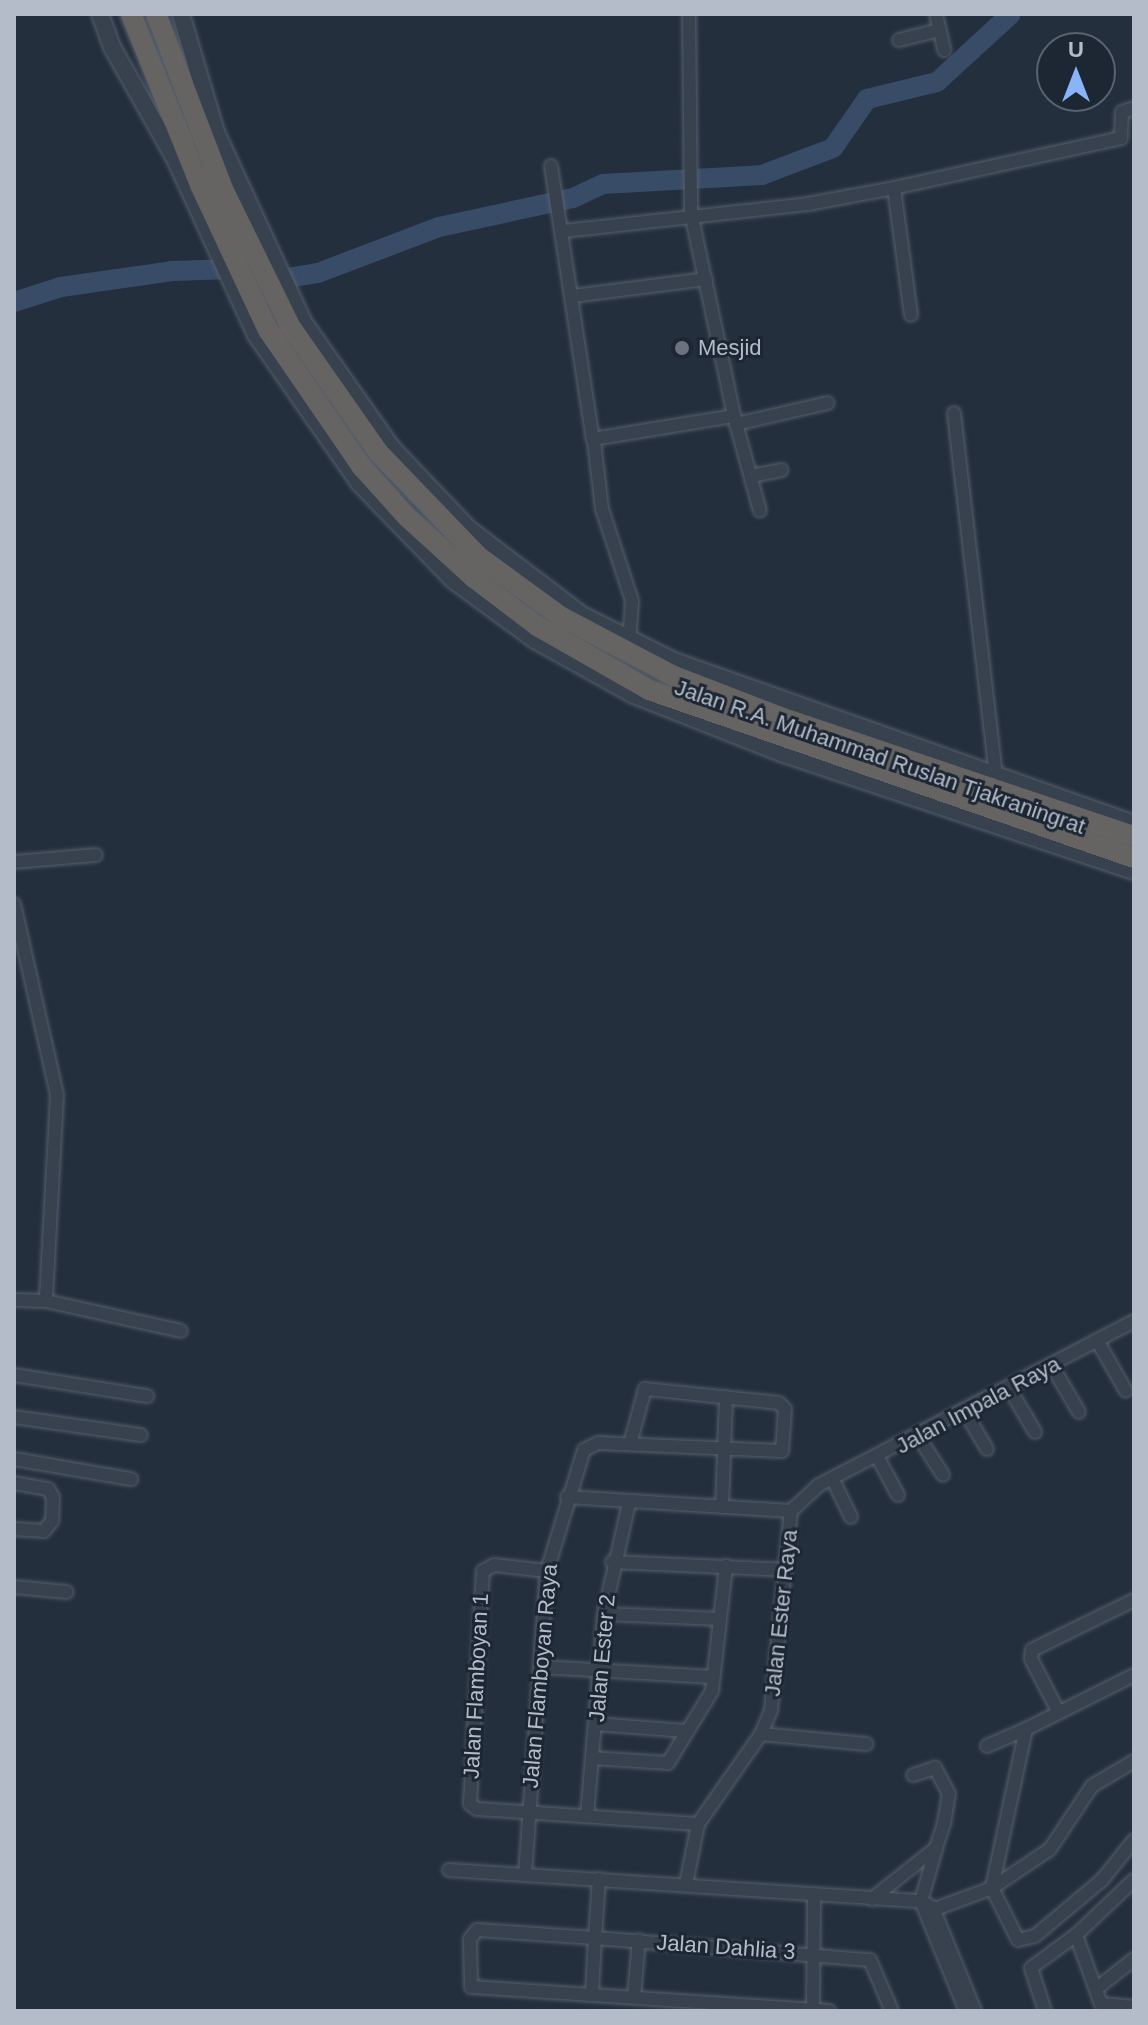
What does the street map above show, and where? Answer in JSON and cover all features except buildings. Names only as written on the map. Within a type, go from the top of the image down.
[{"type":"highway","name":"Jalan R.A. Muhammad Ruslan Tjakraningrat","points":[[131,14],[172,122],[241,268],[379,453],[478,556],[560,616],[611,646],[721,696],[1134,836]]},
{"type":"highway","name":"Jalan R.A. Muhammad Ruslan Tjakraningrat","points":[[156,14],[262,332],[361,466],[406,516],[537,626],[649,690],[1134,858]]},
{"type":"street","name":"Jalan R.A. Muhammad Ruslan Tjakraningrat","points":[[100,14],[241,268]]},
{"type":"street","name":"Jalan R.A. Muhammad Ruslan Tjakraningrat","points":[[181,14],[216,132],[286,286],[329,362],[428,490],[515,568],[629,640],[729,683],[1134,824]]},
{"type":"street","points":[[689,14],[691,213],[735,420],[760,511]]},
{"type":"street","points":[[936,14],[944,50]]},
{"type":"street","points":[[899,40],[939,30]]},
{"type":"street","points":[[564,231],[691,213],[808,204],[894,188],[1121,138],[1122,112],[1134,108]]},
{"type":"street","points":[[551,166],[564,231],[602,509],[632,601],[629,640]]},
{"type":"street","points":[[894,188],[911,315]]},
{"type":"street","points":[[573,296],[706,279]]},
{"type":"street","name":"Jalan R.A. Muhammad Ruslan Tjakraningrat","points":[[262,332],[321,434],[400,529],[453,580],[580,668],[704,725],[1134,871]]},
{"type":"street","points":[[594,441],[828,403]]},
{"type":"street","points":[[954,413],[996,776]]},
{"type":"street","points":[[751,476],[781,470]]},
{"type":"street","points":[[14,862],[96,855]]},
{"type":"street","points":[[14,904],[17,942],[57,1095],[46,1301]]},
{"type":"street","points":[[14,1300],[46,1301],[181,1331]]},
{"type":"street","name":"Jalan Impala Raya","points":[[791,1511],[819,1485],[878,1458],[1134,1321]]},
{"type":"street","points":[[1098,1342],[1126,1391]]},
{"type":"street","points":[[1052,1366],[1079,1412]]},
{"type":"street","points":[[14,1375],[147,1396]]},
{"type":"street","points":[[1009,1388],[1035,1432]]},
{"type":"street","points":[[644,1389],[726,1397],[782,1404],[786,1447],[780,1451],[630,1444],[644,1389]]},
{"type":"street","points":[[722,1507],[726,1397]]},
{"type":"street","points":[[965,1412],[987,1449]]},
{"type":"street","points":[[14,1417],[141,1435]]},
{"type":"street","points":[[918,1436],[943,1475]]},
{"type":"street","name":"Jalan Flamboyan Raya","points":[[525,1875],[527,1813],[547,1571],[567,1497],[584,1450],[598,1443],[630,1444]]},
{"type":"street","points":[[878,1458],[898,1495]]},
{"type":"street","points":[[14,1459],[131,1479]]},
{"type":"street","points":[[833,1480],[851,1517]]},
{"type":"street","points":[[14,1483],[50,1490],[53,1502],[52,1521],[44,1531],[14,1529]]},
{"type":"street","points":[[567,1497],[791,1511]]},
{"type":"street","name":"Jalan Ester 2","points":[[587,1816],[604,1614],[612,1562],[629,1503]]},
{"type":"street","name":"Jalan Ester Raya","points":[[686,1884],[698,1824],[761,1734],[771,1710],[791,1511]]},
{"type":"street","points":[[612,1562],[785,1570]]},
{"type":"street","points":[[592,1758],[664,1765],[710,1694],[726,1566]]},
{"type":"street","name":"Jalan Flamboyan 1","points":[[527,1813],[472,1806],[487,1567],[547,1571]]},
{"type":"street","points":[[14,1587],[67,1592]]},
{"type":"street","points":[[1058,1711],[1031,1659],[1032,1650],[1134,1600]]},
{"type":"street","points":[[604,1614],[720,1619]]},
{"type":"street","points":[[540,1667],[713,1677]]},
{"type":"street","points":[[987,1746],[1134,1675]]},
{"type":"street","points":[[595,1724],[686,1731]]},
{"type":"street","points":[[1026,1729],[992,1888],[1018,1940],[1024,1942],[1102,1880],[1134,1840]]},
{"type":"street","points":[[761,1734],[867,1744]]},
{"type":"street","points":[[449,1870],[686,1884],[872,1899],[927,1907],[992,1888],[1056,1843],[1092,1786],[1134,1761]]},
{"type":"street","points":[[913,1775],[933,1767],[949,1794],[936,1848],[927,1907],[966,2011]]},
{"type":"street","points":[[527,1813],[698,1824]]},
{"type":"street","points":[[872,1899],[936,1848]]},
{"type":"street","points":[[599,1879],[592,1993],[829,2011]]},
{"type":"street","points":[[1045,2011],[1031,1968],[1076,1935],[1134,1880]]},
{"type":"street","points":[[813,2009],[814,1895]]},
{"type":"street","name":"Jalan Dahlia 3","points":[[592,1993],[475,1989],[467,1978],[470,1939],[477,1930],[870,1960],[892,2011]]},
{"type":"street","points":[[1076,1935],[1102,2005],[1134,2007]]},
{"type":"street","points":[[634,1996],[639,1940]]},
{"type":"street","points":[[1096,1989],[1134,1959]]},
{"type":"street","points":[[958,1983],[975,2011]]},
{"type":"waterway","points":[[14,302],[61,287],[172,271],[231,269],[275,280],[318,273],[439,227],[573,198],[603,184],[762,175],[833,148],[867,99],[937,82],[1011,14]]},
{"type":"place","name":"Mesjid","points":[[682,348]]}]
